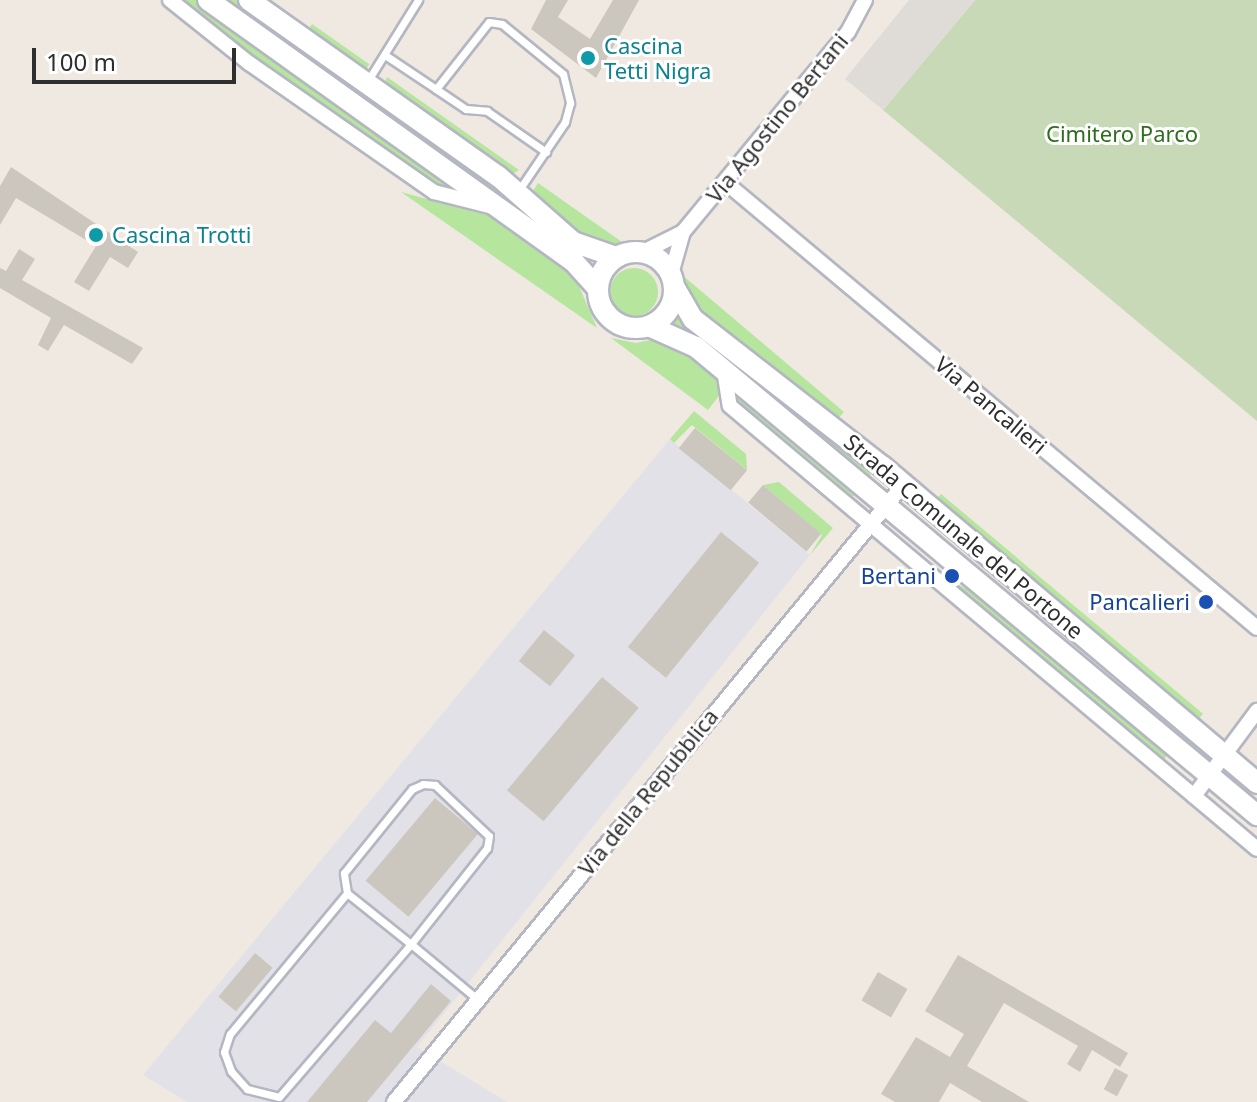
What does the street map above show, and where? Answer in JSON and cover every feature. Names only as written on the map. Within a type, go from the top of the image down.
[{"type":"street","points":[[170,0],[249,63],[434,192],[496,207]]},
{"type":"street","points":[[208,0],[574,262],[598,289],[610,318],[625,327],[649,326],[671,307],[673,281],[653,256],[641,253],[616,257],[573,242],[517,191],[249,0]]},
{"type":"street","points":[[866,0],[875,0]]},
{"type":"street","name":"Via Agostino Bertani","points":[[641,253],[683,232],[848,32],[866,0]]},
{"type":"street","name":"Via Pancalieri","points":[[725,182],[1257,628]]},
{"type":"street","name":"Via Agostino Bertani","points":[[673,281],[683,232]]},
{"type":"street","points":[[598,289],[603,270],[616,257]]},
{"type":"street","name":"Strada Comunale del Portone","points":[[673,281],[693,319],[904,484],[1257,783]]},
{"type":"street","name":"Strada Comunale del Portone","points":[[649,326],[685,340],[724,370],[1257,815]]},
{"type":"street","points":[[724,370],[730,406],[870,527],[1257,849]]},
{"type":"street","name":"Via della Repubblica","points":[[394,1102],[904,484]]},
{"type":"street","points":[[1194,796],[1221,753],[1257,711]]},
{"type":"lane","points":[[366,84],[418,0]]},
{"type":"lane","points":[[436,89],[483,27],[502,24],[563,74],[569,87],[565,122],[517,191]]},
{"type":"lane","points":[[385,55],[466,109],[487,111],[546,152]]},
{"type":"lane","points":[[347,893],[230,1034],[224,1052],[231,1071],[247,1089],[280,1100],[411,944],[487,848],[489,836],[435,785],[412,789],[344,873],[347,893],[411,944],[477,999]]},
{"type":"shaded area","points":[[909,0],[975,0],[883,110],[845,79]]},
{"type":"shaded area","points":[[670,439],[810,555],[417,1047],[507,1102],[187,1102],[143,1075]]},
{"type":"green space","points":[[178,0],[196,0],[466,196],[437,189]]},
{"type":"green space","points":[[219,0],[237,0],[509,194],[553,237]]},
{"type":"green space","name":"Cimitero Parco","points":[[975,0],[1257,0],[1257,421],[883,110]]},
{"type":"green space","points":[[312,24],[369,64],[365,70],[308,30]]},
{"type":"green space","points":[[387,77],[519,170],[509,176],[384,86]]},
{"type":"green space","points":[[538,183],[622,242],[606,246],[588,242],[532,193]]},
{"type":"green space","points":[[401,192],[497,218],[572,270],[597,328]]},
{"type":"green space","points":[[634,268],[651,275],[658,292],[651,309],[634,316],[617,309],[610,292],[617,275]]},
{"type":"green space","points":[[681,274],[844,412],[836,421],[740,341],[704,318],[686,296]]},
{"type":"green space","points":[[679,314],[863,464],[871,475],[867,480],[672,326]]},
{"type":"green space","points":[[611,338],[636,343],[655,339],[683,349],[716,372],[721,393],[708,410]]},
{"type":"green space","points":[[733,386],[857,492],[850,500],[740,408]]},
{"type":"green space","points":[[694,411],[746,454],[747,470],[692,425],[674,443],[670,439]]},
{"type":"green space","points":[[779,482],[833,528],[810,555],[822,535],[763,485]]},
{"type":"green space","points":[[941,494],[1203,714],[1196,722],[934,502]]},
{"type":"green space","points":[[952,581],[988,601],[1169,753],[1162,762]]},
{"type":"building","name":"Cascina Tetti Nigra","points":[[546,0],[568,0],[558,17],[590,39],[613,0],[639,0],[596,78],[531,29]]},
{"type":"building","name":"Cascina Trotti","points":[[11,167],[138,252],[128,268],[110,257],[89,291],[74,282],[96,246],[16,198],[0,225],[0,186]]},
{"type":"building","points":[[19,249],[35,259],[22,280],[143,348],[132,364],[64,325],[48,351],[38,345],[51,318],[0,288],[0,268],[6,271]]},
{"type":"building","points":[[695,428],[747,470],[731,490],[679,448]]},
{"type":"building","points":[[763,485],[821,534],[806,551],[748,503]]},
{"type":"building","points":[[721,532],[759,563],[666,678],[628,647]]},
{"type":"building","points":[[544,630],[575,655],[550,686],[519,661]]},
{"type":"building","points":[[602,677],[639,708],[544,821],[507,790]]},
{"type":"building","points":[[435,798],[478,834],[408,917],[366,881]]},
{"type":"building","points":[[255,953],[273,968],[236,1011],[218,997]]},
{"type":"building","points":[[958,955],[1128,1053],[1120,1067],[1092,1050],[1080,1072],[1067,1064],[1078,1046],[1004,1003],[967,1066],[1029,1102],[982,1102],[950,1083],[939,1102],[895,1102],[881,1094],[916,1037],[950,1057],[964,1034],[925,1011]]},
{"type":"building","points":[[878,972],[907,989],[891,1018],[862,1001]]},
{"type":"building","points":[[431,984],[451,1001],[367,1102],[307,1102],[375,1020],[391,1033]]},
{"type":"building","points":[[1115,1068],[1128,1075],[1117,1096],[1104,1089]]},
{"type":"place","name":"Cascina Tetti Nigra","points":[[588,58]]},
{"type":"place","name":"Cascina Trotti","points":[[96,235]]},
{"type":"place","name":"Bertani","points":[[952,576]]},
{"type":"place","name":"Pancalieri","points":[[1206,602]]}]
